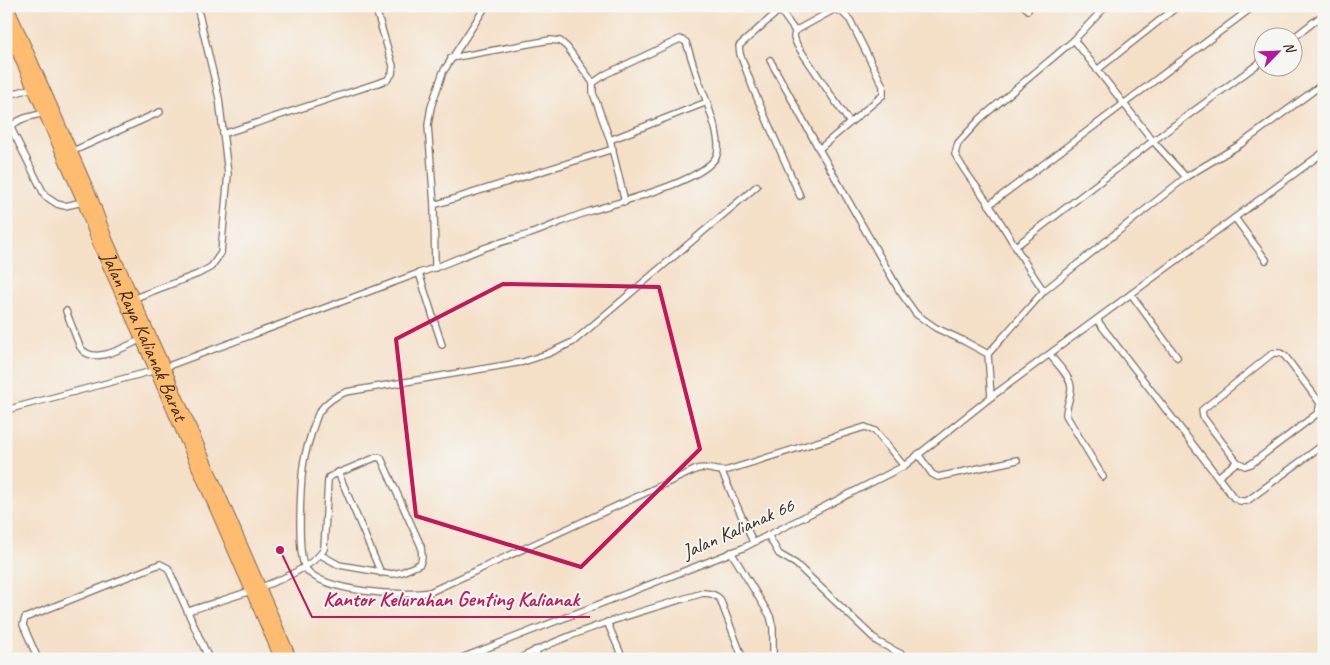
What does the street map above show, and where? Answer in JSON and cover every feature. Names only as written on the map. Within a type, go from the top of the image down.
[{"type":"highway","name":"Jalan Raya Kalianak Barat","points":[[6,14],[14,38],[88,201],[102,240],[286,659]]},
{"type":"lane","points":[[129,300],[198,274],[211,267],[221,253],[228,174],[219,98],[197,6]]},
{"type":"lane","points":[[223,134],[387,80],[392,74],[393,66],[375,6]]},
{"type":"lane","points":[[435,268],[434,205],[428,125],[436,89],[443,72],[486,6]]},
{"type":"lane","points":[[1044,291],[989,205],[960,165],[955,154],[958,144],[982,118],[1074,40],[1106,6]]},
{"type":"lane","points":[[1097,70],[1178,6]]},
{"type":"lane","points":[[989,205],[1254,6]]},
{"type":"lane","points":[[800,196],[754,91],[740,54],[740,46],[782,8],[795,31],[796,45],[850,123]]},
{"type":"lane","points":[[795,31],[835,9],[842,12],[850,20],[883,86],[883,95],[819,149]]},
{"type":"lane","points":[[1302,31],[1324,14]]},
{"type":"lane","points":[[6,410],[160,369],[435,268],[489,246],[530,234],[590,211],[663,189],[701,171],[715,158],[719,147],[707,102],[686,42],[680,39],[606,74],[593,84]]},
{"type":"lane","points":[[452,58],[550,40],[560,41],[567,47],[593,84],[593,93],[613,149],[625,202]]},
{"type":"lane","points":[[1074,40],[1153,141],[1186,177]]},
{"type":"lane","points":[[770,60],[899,290],[916,314],[936,328],[988,354]]},
{"type":"lane","points":[[1016,246],[1252,68]]},
{"type":"lane","points":[[991,397],[988,354],[1044,291],[1186,177],[1241,144],[1324,84]]},
{"type":"lane","points":[[6,96],[37,86]]},
{"type":"lane","points":[[610,140],[707,102]]},
{"type":"lane","points":[[49,112],[20,120],[12,125],[11,128],[45,196],[57,204],[65,206],[88,201]]},
{"type":"lane","points":[[67,154],[160,112]]},
{"type":"lane","points":[[434,205],[613,149]]},
{"type":"lane","name":"Jalan Kalianak 66","points":[[459,659],[731,552],[904,466],[991,397],[1324,152]]},
{"type":"lane","points":[[757,186],[573,342],[523,362],[346,392],[333,398],[319,412],[304,459],[300,547],[305,568],[313,576],[331,584],[395,594],[430,592],[697,469],[707,468],[722,472],[865,427],[875,431],[904,466]]},
{"type":"lane","points":[[1235,218],[1266,260]]},
{"type":"lane","points":[[419,273],[442,345]]},
{"type":"lane","points":[[1131,294],[1177,357]]},
{"type":"lane","points":[[66,311],[80,347],[83,352],[89,355],[100,356],[146,338]]},
{"type":"lane","points":[[1097,320],[1234,498],[1240,501],[1247,501],[1324,444]]},
{"type":"lane","points":[[1280,353],[1285,356],[1320,403],[1318,413],[1251,464],[1245,466],[1237,462],[1204,418],[1202,410],[1273,354],[1280,353]]},
{"type":"lane","points":[[1050,355],[1069,380],[1071,388],[1066,415],[1103,477]]},
{"type":"lane","points":[[918,454],[932,474],[938,477],[1017,460]]},
{"type":"lane","points":[[189,611],[288,576],[305,568],[324,549],[328,480],[330,476],[377,457],[381,458],[421,546],[422,558],[420,564],[397,573],[381,573],[340,565],[320,555]]},
{"type":"lane","points":[[1218,477],[1237,462]]},
{"type":"lane","points":[[338,472],[381,573]]},
{"type":"lane","points":[[722,472],[753,542]]},
{"type":"lane","points":[[768,535],[779,554],[796,564],[878,642],[911,659]]},
{"type":"lane","points":[[731,552],[770,616],[773,628],[773,659]]},
{"type":"lane","points":[[38,659],[24,625],[25,618],[157,564],[162,564],[168,568],[209,659]]},
{"type":"lane","points":[[518,659],[607,622],[703,593],[713,594],[720,599],[743,659]]},
{"type":"lane","points":[[607,622],[623,659]]},
{"type":"lane","points":[[536,650],[539,659]]},
{"type":"highlighted area","points":[[503,284],[659,287],[700,449],[581,567],[416,516],[396,339]]},
{"type":"place","name":"Kantor Kelurahan Genting Kalianak","points":[[280,550]]}]
